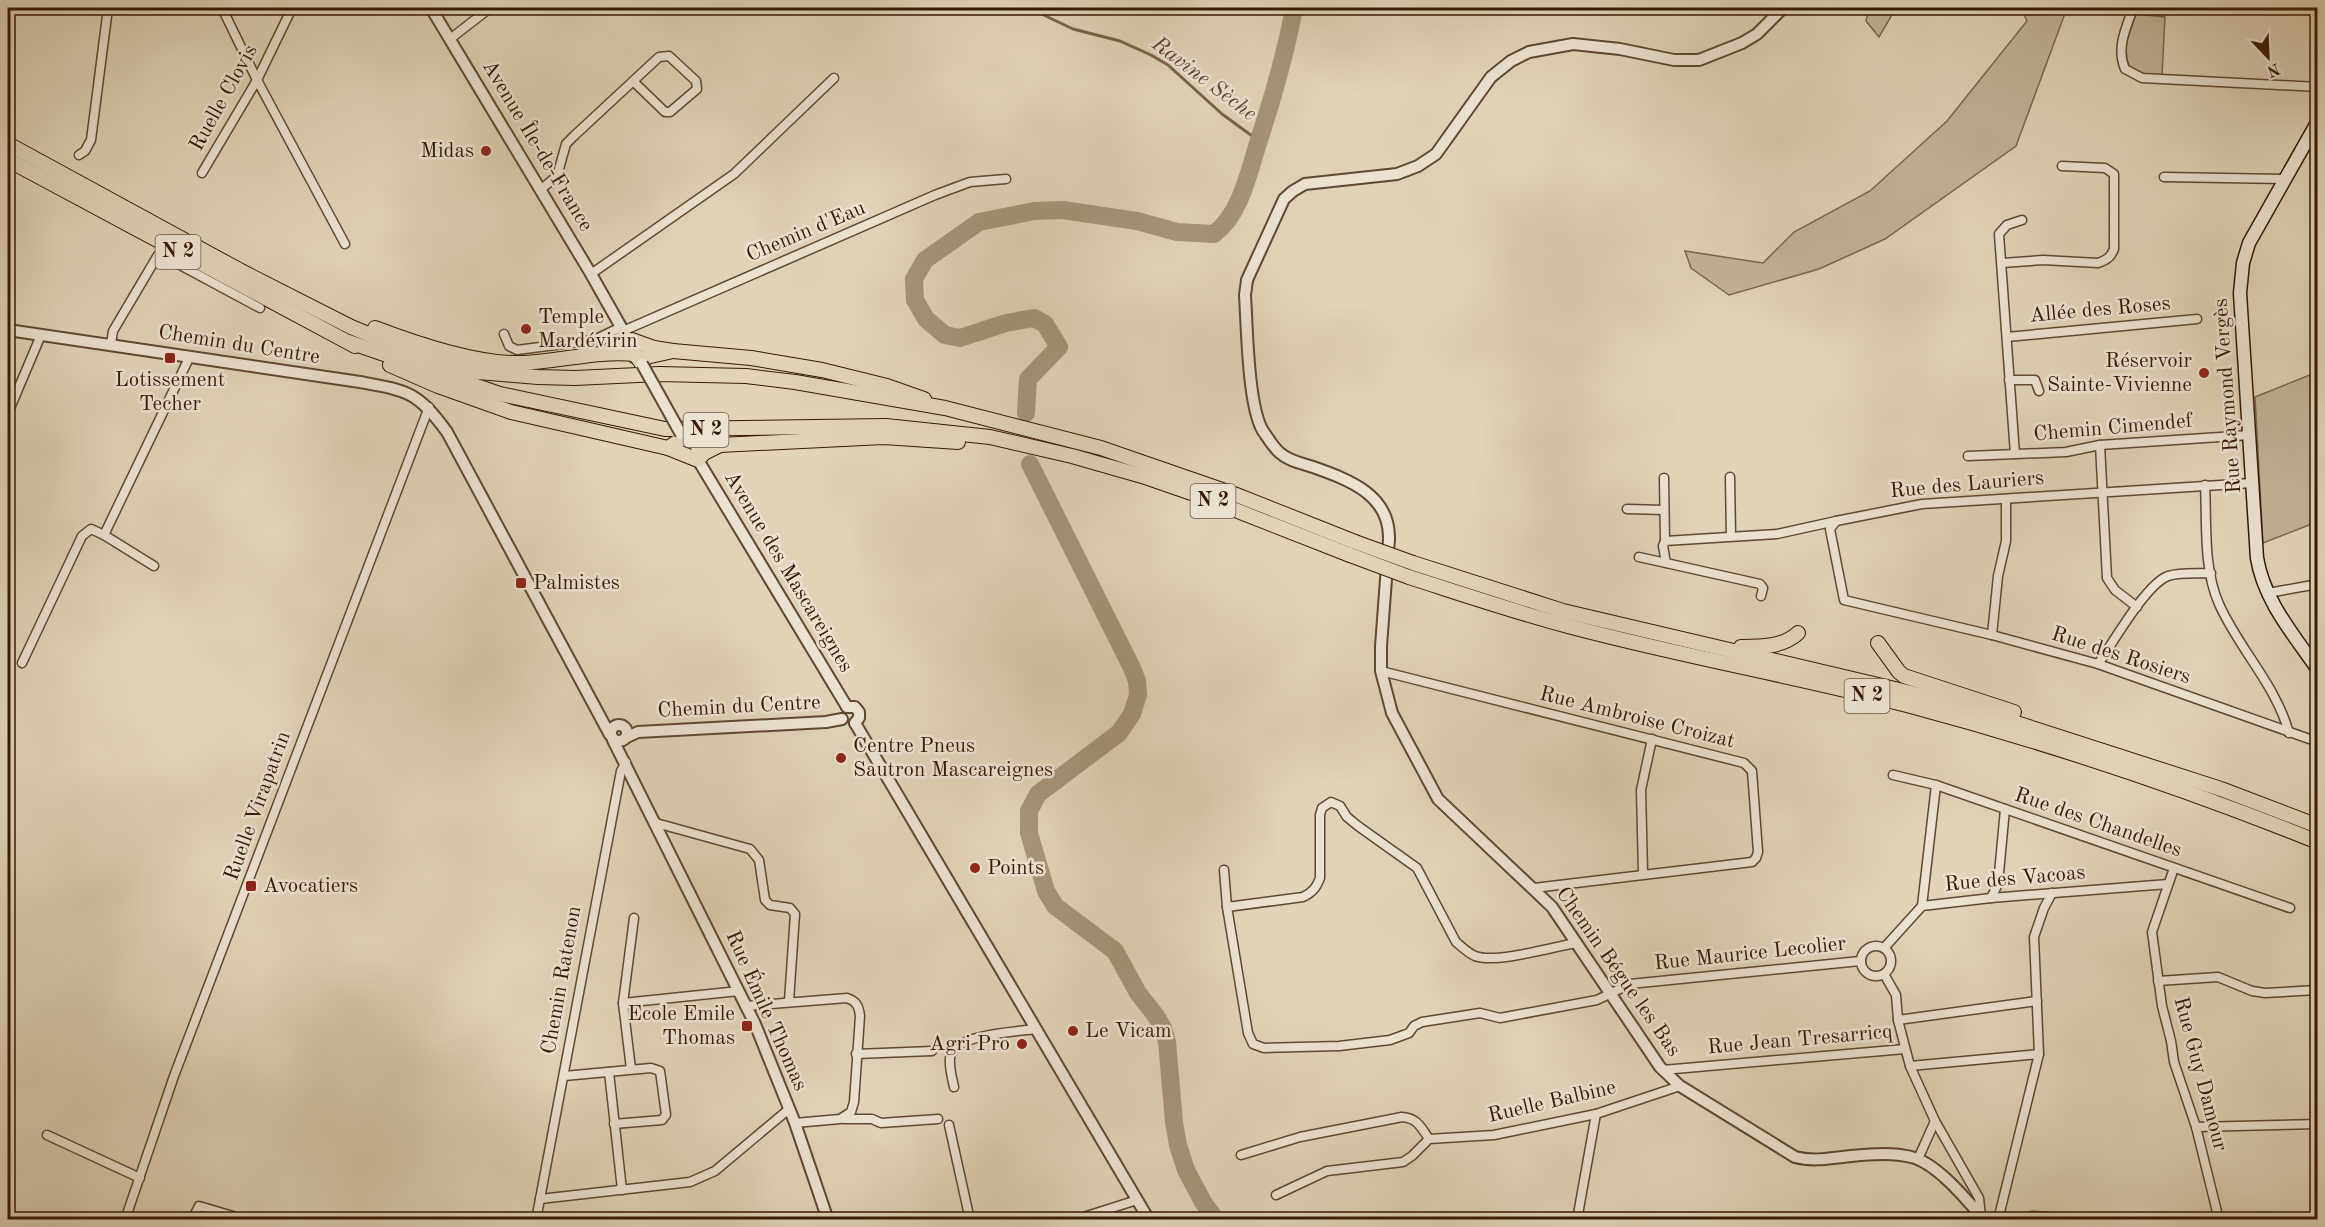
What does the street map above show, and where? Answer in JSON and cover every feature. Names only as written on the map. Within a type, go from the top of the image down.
[{"type":"highway","name":"N 2","points":[[8,144],[241,271],[351,327],[428,357],[478,372],[575,378],[658,374],[746,376],[795,382],[945,408],[1121,455],[1234,494],[1352,548]]},
{"type":"highway","name":"N 2","points":[[8,160],[349,342],[500,394],[665,429],[886,426],[990,437],[1072,456],[1197,495],[1352,548],[1498,606],[1569,626],[1905,705],[2017,735],[2256,817],[2318,842]]},
{"type":"highway","points":[[300,300],[386,332],[471,357],[497,362],[534,362],[607,353],[626,337]]},
{"type":"highway","points":[[626,337],[654,348],[751,358],[822,370],[918,395],[945,408]]},
{"type":"highway","points":[[626,337],[642,364],[646,357],[672,351]]},
{"type":"highway","points":[[349,342],[386,363],[438,387],[511,412],[668,448],[698,460],[704,453],[720,445]]},
{"type":"highway","points":[[668,448],[682,436],[701,445],[841,438],[894,438],[927,439],[1072,456]]},
{"type":"highway","name":"N 2","points":[[1411,570],[1563,611],[1895,689],[2055,734],[2222,789],[2318,826]]},
{"type":"highway","points":[[1716,646],[1763,646],[1792,639],[1798,633]]},
{"type":"highway","points":[[1878,643],[1904,676],[2032,718],[2055,734]]},
{"type":"main road","name":"Rue Raymond Vergès","points":[[2318,122],[2249,243],[2243,263],[2240,303],[2260,578],[2318,670]]},
{"type":"street","points":[[79,155],[85,151],[91,140],[108,8]]},
{"type":"street","points":[[222,8],[257,80],[345,244]]},
{"type":"street","name":"Ruelle Clovis","points":[[202,173],[257,80],[292,8]]},
{"type":"street","name":"Avenue Île-de-France","points":[[431,8],[591,274],[626,337]]},
{"type":"street","points":[[450,39],[490,8]]},
{"type":"street","name":"Chemin Bégue les Bas","points":[[1783,8],[1757,34],[1742,43],[1699,60],[1674,60],[1620,49],[1573,44],[1529,52],[1511,61],[1491,77],[1436,154],[1418,166],[1397,174],[1305,184],[1293,191],[1284,200],[1247,280],[1245,295],[1255,411],[1262,429],[1278,452],[1292,461],[1360,488],[1376,500],[1385,512],[1390,525],[1381,671],[1392,713],[1438,799],[1552,907],[1663,1070],[1680,1086],[1796,1157],[1805,1160],[1869,1154],[1918,1159]]},
{"type":"street","points":[[2133,8],[2121,44],[2120,58],[2125,69],[2142,78],[2318,87]]},
{"type":"street","points":[[540,190],[557,176],[566,144],[633,81],[659,57],[669,56],[696,81],[697,89],[670,112],[665,112],[633,81]]},
{"type":"street","points":[[591,274],[734,174],[834,78]]},
{"type":"street","points":[[2002,263],[2043,260],[2098,263],[2111,255],[2114,249],[2114,174],[2104,168],[2062,166]]},
{"type":"street","points":[[2164,177],[2284,179]]},
{"type":"street","name":"Chemin d'Eau","points":[[504,334],[509,346],[517,350],[626,337],[935,195],[970,182],[1006,179]]},
{"type":"street","name":"Chemin Cimendef","points":[[2015,454],[2001,231],[2007,225],[2022,220]]},
{"type":"street","points":[[111,344],[113,332],[158,255],[165,256],[260,308]]},
{"type":"street","name":"Allée des Roses","points":[[2007,337],[2197,319]]},
{"type":"street","name":"Chemin du Centre","points":[[8,330],[190,356],[394,389],[412,395],[429,407],[447,432],[601,716]]},
{"type":"street","points":[[8,410],[41,335]]},
{"type":"street","points":[[104,535],[190,356]]},
{"type":"street","name":"Avenue des Mascareignes","points":[[642,364],[682,436],[694,449],[740,534],[847,707]]},
{"type":"street","points":[[2009,380],[2035,380],[2039,391]]},
{"type":"street","name":"Ruelle Virapatrin","points":[[126,1218],[174,1076],[429,407]]},
{"type":"street","name":"Chemin Cimendef","points":[[1968,456],[2066,452],[2100,445],[2250,435]]},
{"type":"street","points":[[2100,445],[2107,578],[2115,590],[2137,607]]},
{"type":"street","points":[[1730,477],[1731,536]]},
{"type":"street","points":[[1664,478],[1665,541],[1663,546],[1666,562]]},
{"type":"street","name":"Rue des Lauriers","points":[[1665,541],[1777,534],[1922,504],[2252,483]]},
{"type":"street","points":[[2205,485],[2211,573],[2218,602],[2242,646],[2274,693],[2289,733]]},
{"type":"street","points":[[1992,635],[1998,576],[2006,541],[2006,499]]},
{"type":"street","points":[[1627,509],[1664,510]]},
{"type":"street","name":"Rue des Rosiers","points":[[1836,521],[1830,529],[1844,600],[1992,635],[2098,664],[2318,742]]},
{"type":"street","points":[[22,663],[82,536],[91,530],[104,535],[154,566]]},
{"type":"street","points":[[1639,557],[1760,584],[1761,596]]},
{"type":"street","points":[[2098,664],[2155,585],[2168,576],[2211,573]]},
{"type":"street","points":[[2268,594],[2318,585]]},
{"type":"street","name":"Rue Ambroise Croizat","points":[[1381,671],[1744,763],[1752,771],[1758,852],[1756,858],[1747,864],[1643,873],[1534,888]]},
{"type":"street","points":[[847,707],[855,707],[859,712],[859,718],[855,723],[849,724],[842,719],[842,711],[847,707]]},
{"type":"street","points":[[601,716],[621,725]]},
{"type":"street","points":[[601,716],[618,741]]},
{"type":"street","name":"Chemin du Centre","points":[[618,741],[638,732],[826,722],[842,719]]},
{"type":"street","points":[[855,723],[1149,1220]]},
{"type":"street","points":[[621,725],[612,728],[626,762]]},
{"type":"street","name":"Chemin du Centre","points":[[621,725],[638,732]]},
{"type":"street","points":[[1643,873],[1641,790],[1652,739]]},
{"type":"street","name":"Rue Émile Thomas","points":[[626,762],[746,1006],[795,1123],[828,1220]]},
{"type":"street","name":"Chemin Ratenon","points":[[536,1220],[621,771],[626,762]]},
{"type":"street","name":"Rue des Chandelles","points":[[1893,775],[1936,785],[2290,908]]},
{"type":"street","points":[[1922,906],[1936,785]]},
{"type":"street","points":[[1224,870],[1227,908],[1303,897],[1311,893],[1317,887],[1320,878],[1320,816],[1322,808],[1331,802],[1340,806],[1347,817],[1358,826],[1417,868],[1456,942],[1470,953],[1486,958],[1499,958],[1576,943]]},
{"type":"street","points":[[1991,898],[1998,884],[2005,809]]},
{"type":"street","name":"Rue Émile Thomas","points":[[656,823],[750,849],[757,855],[765,900],[770,905],[790,908],[795,914],[789,1001]]},
{"type":"street","name":"Rue Guy Damour","points":[[2174,868],[2152,932],[2158,981],[2174,1062],[2196,1127],[2219,1220]]},
{"type":"street","name":"Rue des Vacoas","points":[[1884,948],[1922,906],[1991,898],[2168,884]]},
{"type":"street","points":[[1998,1220],[2039,1054],[2034,937],[2052,893]]},
{"type":"street","name":"Rue Maurice Lecolier","points":[[1227,908],[1247,1028],[1253,1044],[1264,1048],[1339,1046],[1400,1038],[1422,1022],[1480,1013],[1500,1018],[1597,1000],[1630,984],[1860,961]]},
{"type":"street","points":[[631,1069],[623,1003],[634,918]]},
{"type":"street","points":[[1871,946],[1884,948],[1890,957],[1891,962],[1884,974],[1869,975],[1864,971],[1860,961],[1862,954],[1871,946]]},
{"type":"street","points":[[1884,974],[1896,995],[1898,1020],[1910,1066],[1935,1121],[1978,1198],[1983,1218]]},
{"type":"street","points":[[2158,981],[2218,977],[2252,991],[2265,993],[2318,990]]},
{"type":"street","points":[[623,1003],[739,991]]},
{"type":"street","points":[[746,1006],[789,1001],[847,998],[854,1000],[860,1016],[853,1107],[846,1117],[840,1119]]},
{"type":"street","points":[[1898,1020],[2037,1001]]},
{"type":"street","points":[[954,1086],[950,1058],[958,1044],[974,1038],[1035,1029]]},
{"type":"street","name":"Rue Jean Tresarricq","points":[[1663,1070],[1905,1049]]},
{"type":"street","points":[[856,1054],[932,1051]]},
{"type":"street","points":[[1910,1066],[2039,1054]]},
{"type":"street","points":[[564,1076],[631,1069],[651,1068],[660,1071],[666,1115],[662,1120],[614,1124]]},
{"type":"street","points":[[609,1072],[622,1190]]},
{"type":"street","name":"Ruelle Balbine","points":[[1429,1139],[1494,1135],[1596,1114],[1680,1086]]},
{"type":"street","points":[[540,1199],[674,1185],[703,1178],[715,1171],[789,1109]]},
{"type":"street","points":[[1577,1220],[1596,1114]]},
{"type":"street","points":[[1241,1155],[1300,1137],[1402,1117],[1411,1118],[1418,1123],[1429,1139],[1412,1156],[1402,1162],[1327,1171],[1276,1195]]},
{"type":"street","points":[[795,1123],[840,1119],[872,1119],[881,1123],[938,1119]]},
{"type":"street","points":[[1935,1121],[1918,1159],[1954,1187],[1983,1218]]},
{"type":"street","points":[[2196,1127],[2318,1124]]},
{"type":"street","points":[[949,1125],[970,1220]]},
{"type":"street","points":[[47,1135],[140,1178]]},
{"type":"street","points":[[1074,1220],[1137,1200]]},
{"type":"street","points":[[192,1220],[199,1206],[233,1216]]},
{"type":"street","points":[[2018,1220],[2032,1216],[2079,1219]]},
{"type":"street","points":[[126,1218],[138,1220]]},
{"type":"shaded area","points":[[1869,8],[1896,8],[1879,37],[1866,21]]},
{"type":"shaded area","points":[[2021,8],[2067,8],[2016,146],[1885,239],[1819,269],[1729,295],[1691,268],[1685,251],[1763,263],[1794,232],[1870,191],[1947,121],[2027,21]]},
{"type":"shaded area","points":[[2136,14],[2165,17],[2162,76],[2137,73],[2128,66],[2124,49]]},
{"type":"shaded area","points":[[2317,372],[2317,522],[2263,543],[2255,397]]},
{"type":"waterway","name":"Ravine Sèche","points":[[742,8],[759,8]]},
{"type":"waterway","name":"Ravine Sèche","points":[[1029,8],[1073,29],[1120,41],[1151,55],[1168,65],[1222,114],[1259,141]]},
{"type":"waterway","points":[[1026,413],[1028,379],[1059,347],[1045,324],[1034,318],[1006,323],[960,338],[945,335],[926,319],[915,300],[914,279],[925,260],[979,222],[1034,211],[1063,210],[1137,221],[1177,232],[1214,234],[1231,215],[1243,191],[1279,75],[1294,8]]},
{"type":"waterway","points":[[1030,464],[1132,668],[1137,681],[1138,695],[1132,714],[1119,733],[1038,794],[1029,811],[1029,833],[1046,891],[1055,906],[1115,951],[1138,993],[1163,1028],[1167,1042],[1178,1145],[1186,1170],[1203,1202],[1216,1220]]},
{"type":"place","name":"Midas","points":[[486,151]]},
{"type":"place","name":"Temple Mardévirin","points":[[526,329]]},
{"type":"place","name":"Lotissement Techer","points":[[170,358]]},
{"type":"place","name":"Réservoir Sainte-Vivienne","points":[[2204,373]]},
{"type":"place","name":"Palmistes","points":[[521,583]]},
{"type":"place","name":"Centre Pneus Sautron Mascareignes","points":[[841,758]]},
{"type":"place","name":"Points","points":[[975,868]]},
{"type":"place","name":"Avocatiers","points":[[251,886]]},
{"type":"place","name":"Ecole Emile Thomas","points":[[747,1026]]},
{"type":"place","name":"Le Vicam","points":[[1073,1031]]},
{"type":"place","name":"Agri Pro","points":[[1022,1044]]}]
